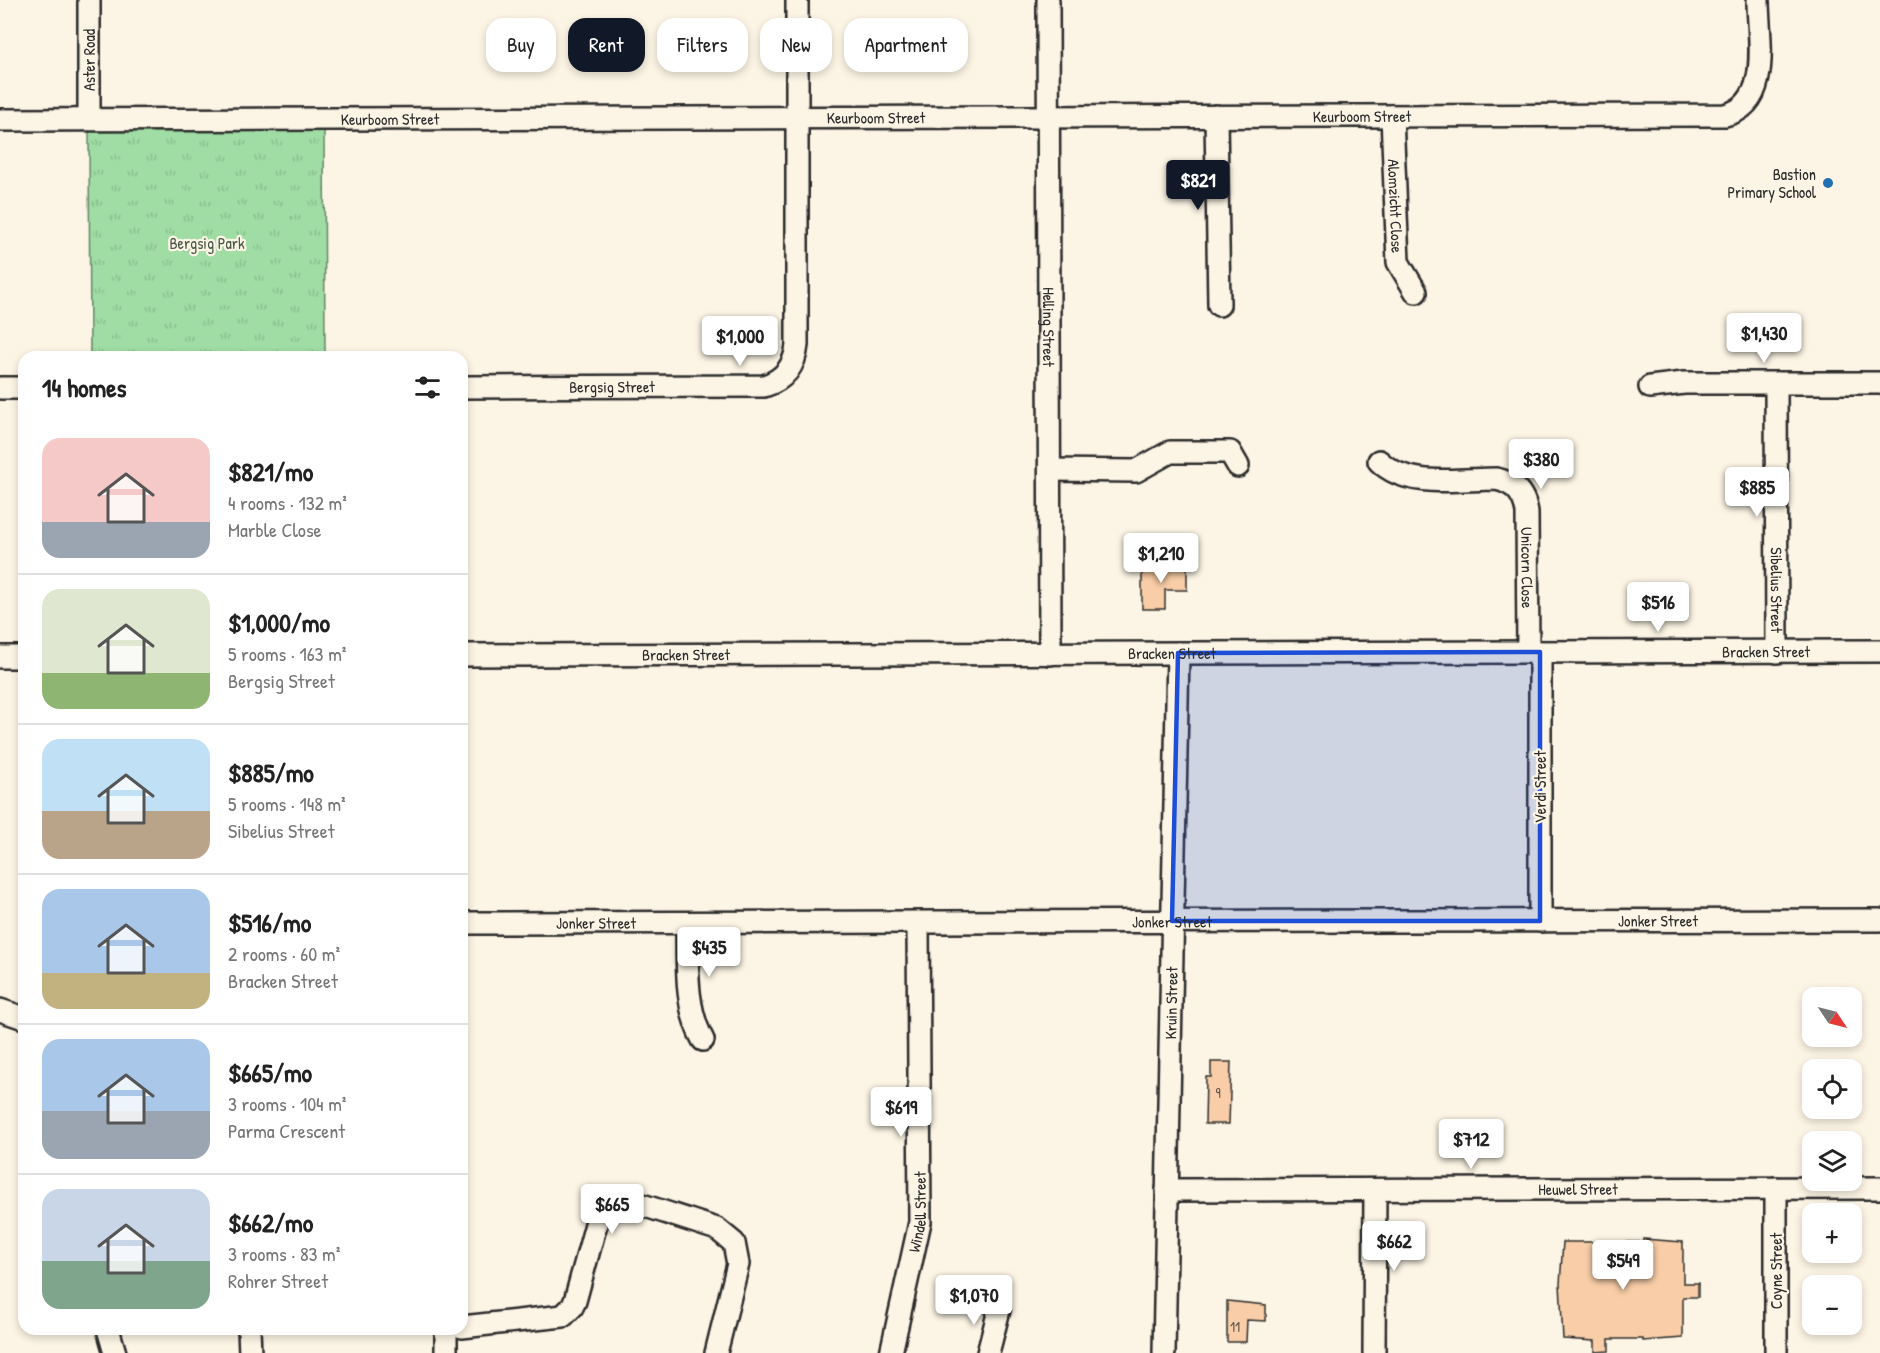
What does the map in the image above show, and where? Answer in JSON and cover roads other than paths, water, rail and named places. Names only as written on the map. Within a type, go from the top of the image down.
[{"type":"street","name":"Aster Road","points":[[89,0],[89,119]]},
{"type":"street","name":"Bergsig Street","points":[[468,387],[764,386],[784,376],[794,362],[797,345],[797,0]]},
{"type":"street","name":"Helling Street","points":[[1048,0],[1050,654]]},
{"type":"street","name":"Keurboom Street","points":[[0,120],[1725,115],[1734,113],[1748,103],[1758,82],[1758,0]]},
{"type":"street","points":[[1216,116],[1219,305]]},
{"type":"street","name":"Alomzicht Close","points":[[1392,116],[1398,262],[1416,292]]},
{"type":"street","points":[[1650,387],[1684,383],[1880,383]]},
{"type":"street","name":"Sibelius Street","points":[[1776,383],[1777,652]]},
{"type":"street","points":[[0,388],[18,388]]},
{"type":"street","points":[[1050,470],[1136,471],[1170,452],[1230,452],[1238,466]]},
{"type":"street","name":"Unicorn Close","points":[[1379,461],[1386,468],[1404,477],[1496,479],[1509,483],[1521,494],[1527,512],[1534,652]]},
{"type":"street","name":"Bracken Street","points":[[468,656],[1880,651]]},
{"type":"street","name":"Verdi Street","points":[[1534,652],[1540,921]]},
{"type":"street","name":"Kruin Street","points":[[1164,1353],[1178,653]]},
{"type":"street","points":[[0,657],[18,657]]},
{"type":"street","name":"Jonker Street","points":[[468,923],[918,924],[1172,921],[1880,920]]},
{"type":"street","points":[[687,924],[693,1022],[703,1040]]},
{"type":"street","name":"Windell Street","points":[[891,1353],[918,1239],[921,1214],[918,924]]},
{"type":"street","points":[[0,1010],[18,1016]]},
{"type":"street","name":"Coyne Street","points":[[1776,1188],[1776,1353]]},
{"type":"street","name":"Heuwel Street","points":[[1167,1190],[1880,1188]]},
{"type":"street","points":[[1374,1353],[1375,1190]]},
{"type":"street","points":[[468,1326],[563,1316],[573,1307],[598,1217],[609,1206],[630,1201],[717,1229],[734,1243],[738,1264],[716,1353]]},
{"type":"street","points":[[988,1353],[999,1310]]},
{"type":"street","points":[[110,1335],[115,1353]]},
{"type":"street","points":[[249,1335],[250,1353]]},
{"type":"street","points":[[446,1335],[446,1353]]},
{"type":"place","name":"Bastion Primary School","points":[[1828,183]]},
{"type":"park label","name":"Bergsig Park","points":[[207,243]]}]
